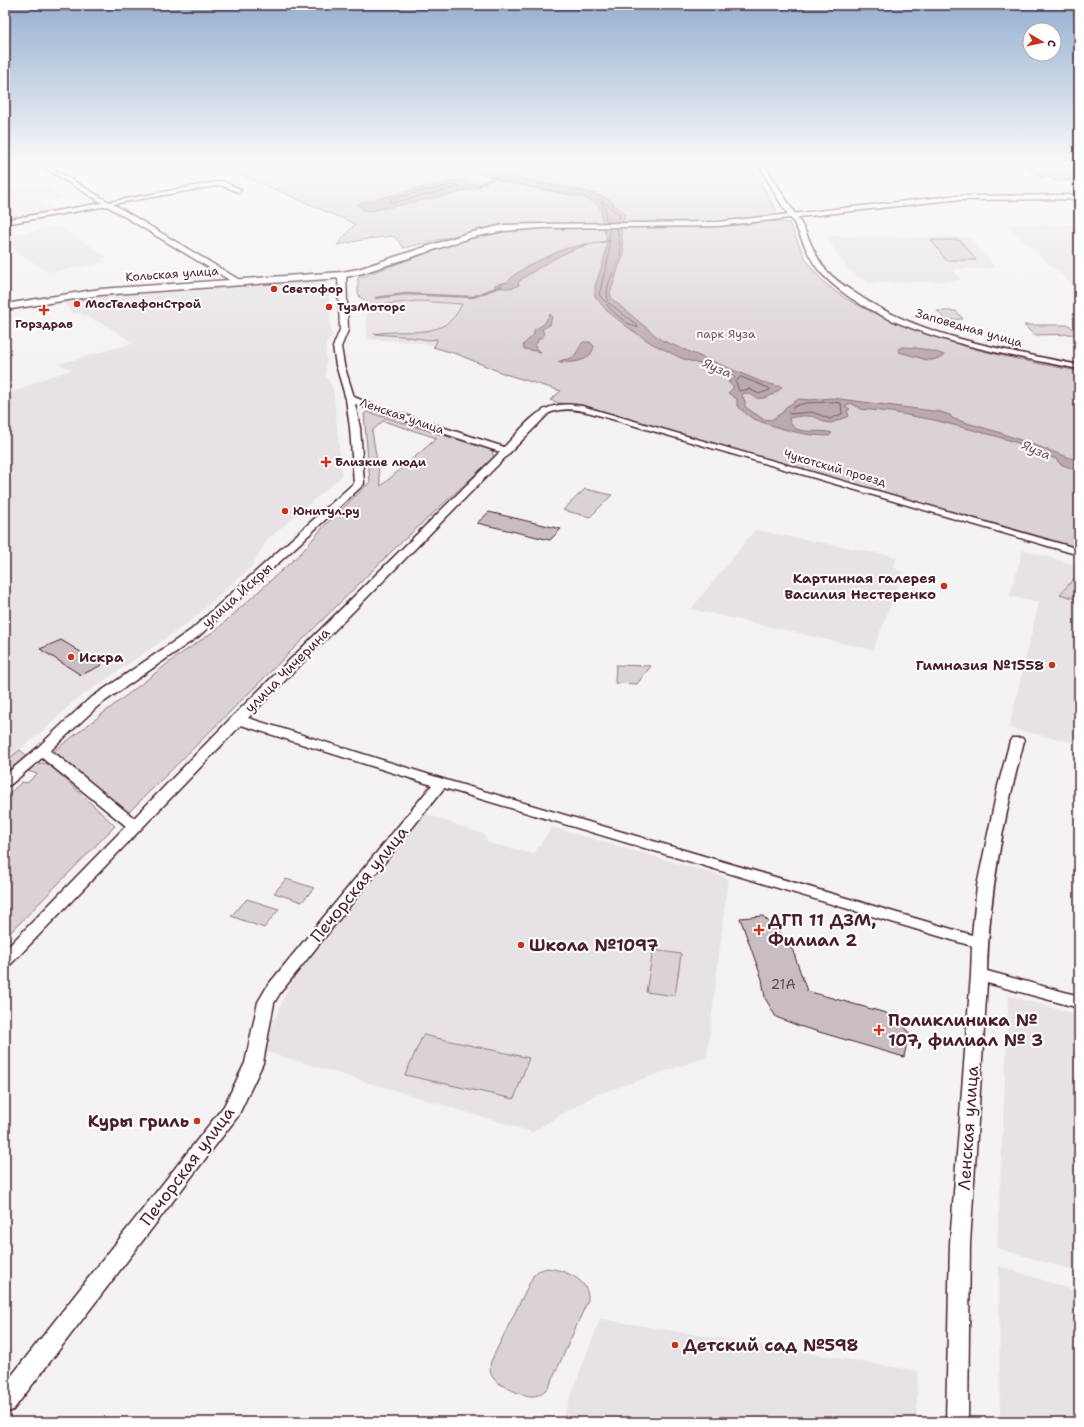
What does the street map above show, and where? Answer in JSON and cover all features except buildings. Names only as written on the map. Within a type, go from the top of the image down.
[{"type":"main road","name":"Кольская улица","points":[[5,307],[89,293],[342,275],[360,271],[471,234],[500,230]]},
{"type":"street","points":[[151,230],[239,282]]},
{"type":"street","name":"Заповедная улица","points":[[800,230],[823,271],[837,284],[870,307],[927,331],[971,344],[1044,361],[1079,367]]},
{"type":"street","name":"Ленская улица","points":[[342,275],[344,330],[337,347],[340,365],[350,399],[370,407],[506,450]]},
{"type":"street","name":"улица Искры","points":[[5,782],[41,752],[93,704],[195,633],[359,484],[355,428],[350,399]]},
{"type":"street","name":"улица Чичерина","points":[[5,960],[238,719],[546,411],[559,407],[584,408]]},
{"type":"street","name":"Чукотский проезд","points":[[584,408],[1079,552]]},
{"type":"street","points":[[238,719],[256,726],[441,783],[980,943]]},
{"type":"street","name":"Ленская улица","points":[[957,1422],[960,1243],[980,943],[992,882],[1005,786],[1017,741]]},
{"type":"street","points":[[41,752],[52,758],[135,826]]},
{"type":"street","name":"Печорская улица","points":[[5,1402],[231,1111],[254,1063],[266,1002],[274,989],[441,783]]},
{"type":"street","points":[[979,975],[1079,1002]]},
{"type":"shaded area","points":[[40,230],[65,230],[108,257],[101,259],[106,262],[49,273],[5,243],[5,236]]},
{"type":"shaded area","points":[[1012,230],[1079,230],[1079,288],[1074,287]]},
{"type":"shaded area","points":[[827,236],[969,237],[996,268],[953,269],[961,281],[868,283],[849,270],[836,253]]},
{"type":"shaded area","points":[[328,281],[331,334],[334,334],[326,344],[326,376],[333,388],[342,476],[268,539],[251,567],[188,623],[74,701],[53,722],[5,762],[5,396],[48,377],[73,370],[59,364],[134,343],[109,327],[79,313],[73,314],[63,302],[101,295]]},
{"type":"shaded area","points":[[418,301],[463,304],[456,315],[440,329],[435,346],[415,342],[367,339],[366,306]]},
{"type":"shaded area","points":[[755,530],[897,557],[893,567],[903,573],[873,650],[691,609]]},
{"type":"shaded area","name":"Гимназия №1558","points":[[1023,550],[1079,566],[1079,744],[1009,728],[1039,602],[1010,596]]},
{"type":"shaded area","name":"Школа №1097","points":[[426,814],[483,834],[488,843],[534,854],[552,827],[728,878],[707,1057],[595,1095],[532,1132],[261,1050],[292,980]]},
{"type":"shaded area","points":[[1009,996],[1079,1015],[1079,1272],[997,1248]]},
{"type":"shaded area","points":[[999,1266],[1079,1292],[1079,1422],[1000,1422]]},
{"type":"shaded area","name":"Детский сад №598","points":[[600,1319],[918,1371],[916,1422],[561,1422]]},
{"type":"green space","points":[[350,230],[480,230],[404,248],[394,236],[367,239],[337,245]]},
{"type":"green space","name":"парк Яуза","points":[[524,230],[792,230],[810,266],[820,278],[843,297],[869,311],[902,325],[952,342],[1002,356],[1079,371],[1079,549],[580,405],[558,403],[550,400],[561,391],[505,374],[457,354],[433,347],[435,346],[437,339],[429,340],[374,334],[436,329],[446,324],[455,316],[462,304],[418,301],[366,306],[367,301],[359,297],[360,295],[358,294],[358,278],[472,237]]},
{"type":"green space","points":[[931,240],[960,240],[976,260],[946,260]]},
{"type":"green space","points":[[937,311],[956,311],[963,319],[946,320]]},
{"type":"green space","points":[[1024,325],[1069,325],[1078,334],[1034,335]]},
{"type":"green space","points":[[367,412],[492,450],[494,457],[392,551],[128,813],[54,751],[175,658],[217,629],[302,552],[324,526],[370,482],[364,414]],"holes":[[[383,421],[437,438],[381,486],[372,431]]]},
{"type":"green space","points":[[585,489],[612,495],[590,517],[563,510]]},
{"type":"green space","points":[[1079,573],[1079,600],[1060,594]]},
{"type":"green space","points":[[616,665],[651,666],[637,684],[615,683]]},
{"type":"green space","points":[[20,750],[26,755],[25,760],[5,779],[5,762]]},
{"type":"green space","points":[[36,764],[49,764],[115,826],[5,938],[5,797],[22,782],[27,783],[37,774],[28,771]]},
{"type":"green space","points":[[286,879],[314,888],[302,902],[274,893]]},
{"type":"green space","points":[[247,899],[279,909],[264,928],[231,916]]},
{"type":"green space","points":[[653,950],[681,954],[675,996],[646,992]]},
{"type":"green space","points":[[423,1035],[529,1058],[514,1099],[405,1075]]},
{"type":"green space","points":[[547,1268],[568,1273],[575,1277],[585,1286],[588,1293],[588,1300],[549,1387],[538,1395],[529,1396],[512,1390],[497,1382],[491,1374],[491,1361],[533,1276],[538,1271]]},
{"type":"water","name":"Яуза","points":[[604,230],[621,230],[624,255],[610,294],[612,299],[661,340],[762,382],[782,387],[774,394],[764,398],[757,398],[746,393],[742,395],[745,401],[745,407],[763,419],[771,420],[783,412],[786,407],[799,399],[810,400],[832,398],[941,412],[950,415],[952,418],[957,420],[998,432],[1076,460],[1079,462],[1079,471],[1060,464],[1056,459],[1015,442],[992,435],[934,420],[891,412],[861,409],[851,403],[845,406],[850,409],[847,411],[849,416],[831,423],[824,422],[811,416],[789,418],[791,424],[795,428],[806,431],[832,433],[829,436],[810,435],[790,431],[752,418],[737,406],[737,399],[728,393],[734,387],[728,382],[735,378],[732,375],[681,358],[651,343],[607,311],[595,296],[595,286],[606,249]]},
{"type":"water","points":[[586,244],[589,245],[560,255],[543,265],[518,282],[519,285],[513,288],[497,288],[494,285],[508,282],[513,276],[529,265],[564,249]]},
{"type":"water","points":[[550,314],[552,316],[550,325],[542,329],[544,334],[543,337],[537,340],[538,342],[535,345],[536,349],[541,352],[524,349],[523,345],[534,334],[534,330],[544,324]]},
{"type":"water","points":[[583,342],[590,342],[594,346],[589,356],[580,361],[558,362],[573,357]]},
{"type":"water","points":[[902,347],[923,349],[939,353],[944,356],[933,360],[927,360],[899,352],[898,349]]},
{"type":"waterway","points":[[583,245],[610,241]]},
{"type":"waterway","points":[[376,298],[405,294],[473,297],[501,286]]},
{"type":"place","name":"Светофор","points":[[274,289]]},
{"type":"place","name":"МосТелефонСтрой","points":[[77,304]]},
{"type":"place","name":"ТузМоторс","points":[[329,307]]},
{"type":"place","name":"Горздрав","points":[[44,310]]},
{"type":"place","name":"Близкие люди","points":[[326,462]]},
{"type":"place","name":"Юнитул.ру","points":[[285,511]]},
{"type":"place","name":"Картинная галерея Василия Нестеренко","points":[[944,586]]},
{"type":"place","name":"Искра","points":[[71,657]]},
{"type":"place","name":"Гимназия №1558","points":[[1052,665]]},
{"type":"place","name":"ДГП 11 ДЗМ, Филиал 2","points":[[759,930]]},
{"type":"place","name":"Школа №1097","points":[[521,945]]},
{"type":"place","name":"Поликлиника № 107, филиал № 3","points":[[879,1030]]},
{"type":"place","name":"Куры гриль","points":[[197,1121]]},
{"type":"place","name":"Детский сад №598","points":[[675,1345]]}]
